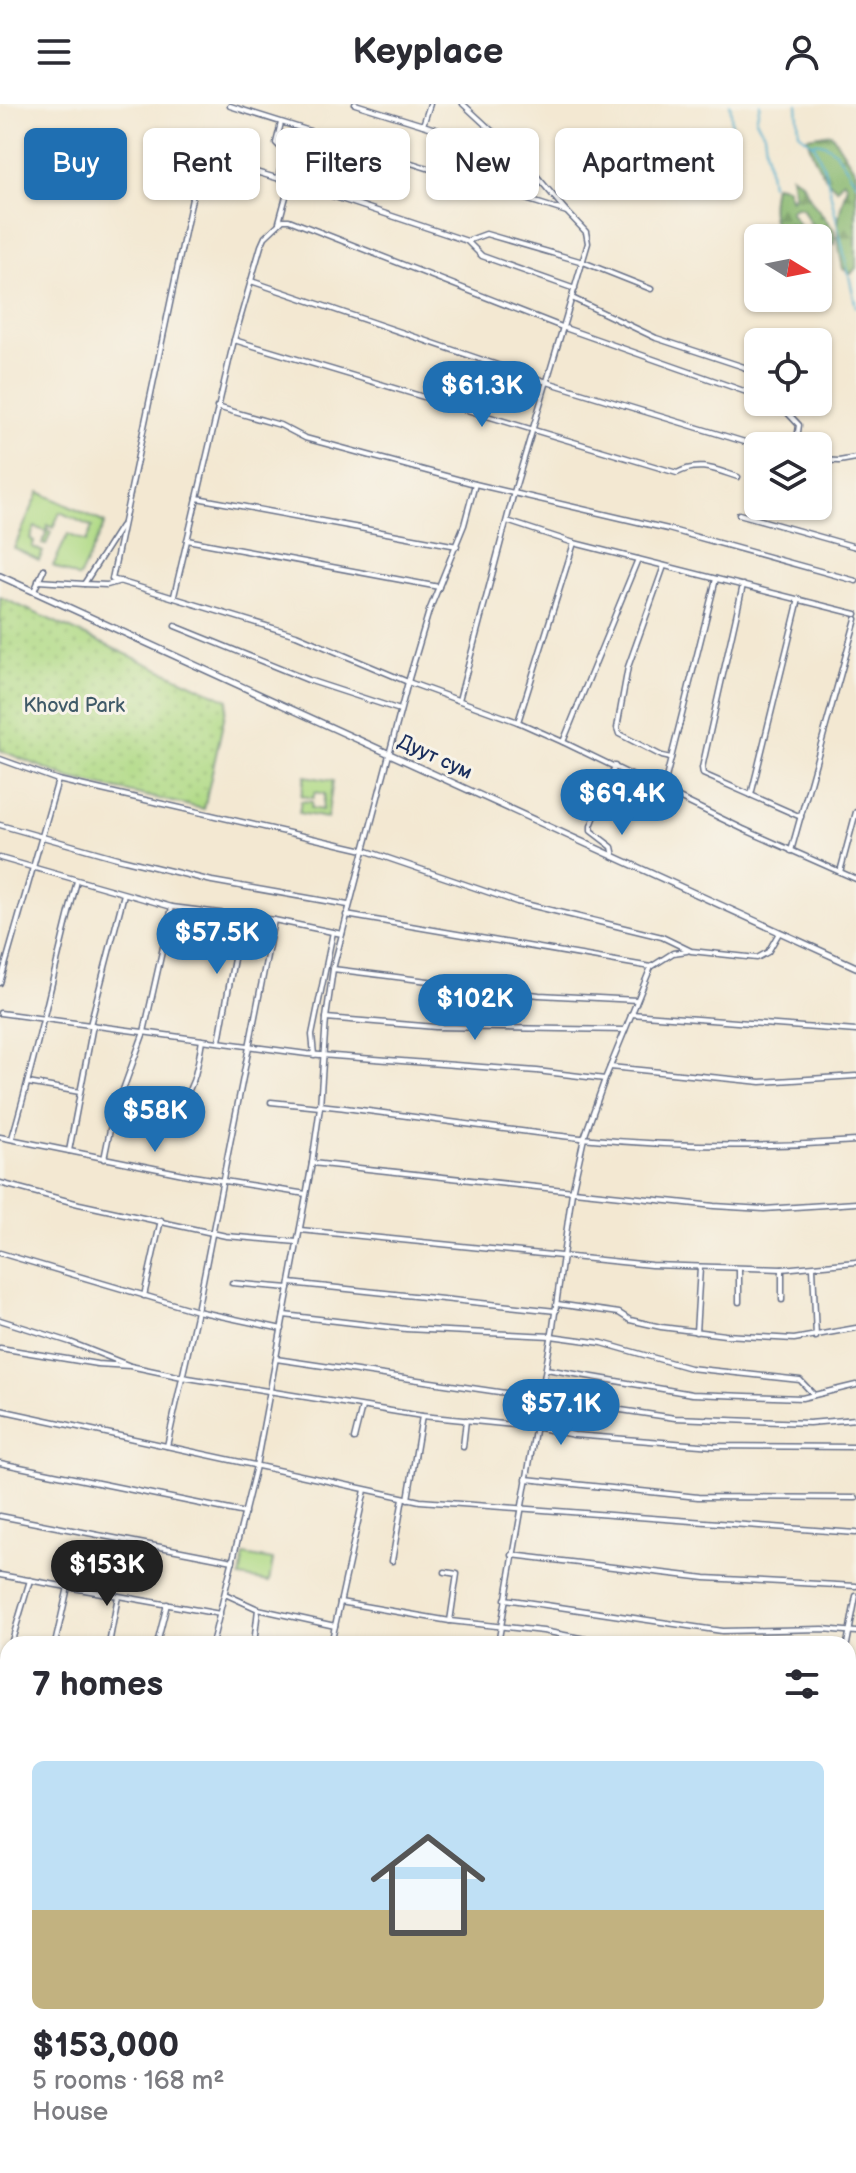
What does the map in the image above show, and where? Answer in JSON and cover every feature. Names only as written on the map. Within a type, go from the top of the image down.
[{"type":"main road","name":"Дуут сум","points":[[0,576],[856,967]]},
{"type":"street","points":[[355,104],[432,128]]},
{"type":"street","points":[[423,125],[430,104]]},
{"type":"street","points":[[463,104],[489,128]]},
{"type":"street","points":[[230,106],[567,212]]},
{"type":"street","points":[[280,128],[281,123]]},
{"type":"street","points":[[276,177],[201,156],[112,579],[296,635],[408,682],[518,722],[856,879]]},
{"type":"street","points":[[459,700],[514,492],[588,243],[586,232],[539,179]]},
{"type":"street","points":[[278,224],[285,200]]},
{"type":"street","points":[[344,200],[467,241],[482,256],[575,289]]},
{"type":"street","points":[[174,596],[217,407],[261,246],[283,220],[562,327],[744,391]]},
{"type":"street","points":[[467,241],[486,234],[583,262],[651,289]]},
{"type":"street","points":[[251,281],[547,382],[744,442]]},
{"type":"street","points":[[572,298],[656,338],[744,367]]},
{"type":"street","points":[[234,340],[677,473],[703,466],[738,477]]},
{"type":"street","points":[[217,407],[280,425],[305,438],[475,484],[668,529],[856,581]]},
{"type":"street","points":[[832,459],[856,458]]},
{"type":"street","points":[[214,1636],[256,1466],[312,1163],[333,969],[408,682],[439,587],[457,546],[475,484]]},
{"type":"street","points":[[197,498],[457,546]]},
{"type":"street","points":[[739,514],[856,547]]},
{"type":"street","points":[[84,584],[124,521]]},
{"type":"street","points":[[507,521],[574,543],[856,616],[791,851]]},
{"type":"street","points":[[187,540],[439,587]]},
{"type":"street","points":[[518,722],[574,543]]},
{"type":"street","points":[[563,742],[638,559]]},
{"type":"street","points":[[664,565],[628,667],[617,728],[619,734],[671,758]]},
{"type":"street","points":[[34,591],[44,569]]},
{"type":"street","points":[[663,790],[716,579]]},
{"type":"street","points":[[38,581],[107,585],[121,581]]},
{"type":"street","points":[[743,585],[703,774],[801,817]]},
{"type":"street","points":[[750,796],[799,599]]},
{"type":"street","points":[[175,626],[308,680],[400,710]]},
{"type":"street","points":[[0,759],[58,780],[364,850],[517,902],[662,937],[691,951]]},
{"type":"street","points":[[614,857],[612,847],[591,831],[591,826],[615,766]]},
{"type":"street","points":[[0,983],[58,780]]},
{"type":"street","points":[[840,872],[856,812]]},
{"type":"street","points":[[0,825],[212,881],[349,905]]},
{"type":"street","points":[[0,858],[172,907],[274,920],[342,934]]},
{"type":"street","points":[[12,1139],[77,881]]},
{"type":"street","points":[[69,1151],[91,1025],[124,894]]},
{"type":"street","points":[[104,1159],[119,1100],[144,1032],[172,907]]},
{"type":"street","points":[[219,1041],[242,915]]},
{"type":"street","points":[[346,915],[651,967]]},
{"type":"street","points":[[167,1446],[197,1311],[274,920]]},
{"type":"street","points":[[314,1055],[312,1035],[333,932]]},
{"type":"street","points":[[499,1636],[556,1311],[572,1192],[584,1138],[605,1079],[651,967],[673,953],[691,951],[757,958],[768,952],[779,933]]},
{"type":"street","points":[[333,969],[539,995],[637,1000]]},
{"type":"street","points":[[0,1013],[314,1055],[605,1079]]},
{"type":"street","points":[[631,1014],[856,1031]]},
{"type":"street","points":[[326,1018],[421,1027],[625,1030]]},
{"type":"street","points":[[119,1100],[173,1109],[181,1103],[191,1086],[202,1040]]},
{"type":"street","points":[[610,1067],[761,1082],[856,1076]]},
{"type":"street","points":[[28,1083],[80,1092]]},
{"type":"street","points":[[271,1102],[584,1138],[729,1146],[799,1146],[856,1141]]},
{"type":"street","points":[[0,1137],[222,1181],[306,1194]]},
{"type":"street","points":[[312,1163],[743,1208],[856,1203]]},
{"type":"street","points":[[0,1183],[79,1204],[212,1232],[259,1240],[297,1242]]},
{"type":"street","points":[[144,1296],[161,1220]]},
{"type":"street","points":[[300,1230],[700,1268],[782,1269],[856,1262]]},
{"type":"street","points":[[0,1253],[197,1311],[282,1329]]},
{"type":"street","points":[[813,1267],[816,1337]]},
{"type":"street","points":[[696,1332],[700,1268]]},
{"type":"street","points":[[739,1269],[739,1302]]},
{"type":"street","points":[[782,1269],[782,1300]]},
{"type":"street","points":[[232,1283],[556,1311]]},
{"type":"street","points":[[557,1304],[619,1313],[630,1320],[661,1327],[762,1338],[816,1337],[856,1328]]},
{"type":"street","points":[[284,1315],[406,1329],[551,1336],[602,1343],[690,1368],[800,1380],[814,1395]]},
{"type":"street","points":[[0,1320],[70,1342],[130,1366]]},
{"type":"street","points":[[0,1348],[97,1364],[130,1366],[362,1407],[535,1427],[574,1435],[657,1444],[856,1447]]},
{"type":"street","points":[[276,1359],[698,1420],[809,1423],[856,1419]]},
{"type":"street","points":[[546,1369],[692,1394],[802,1398],[856,1385]]},
{"type":"street","points":[[354,1439],[362,1407]]},
{"type":"street","points":[[0,1410],[406,1499],[856,1533]]},
{"type":"street","points":[[392,1561],[422,1416]]},
{"type":"street","points":[[463,1447],[466,1420]]},
{"type":"street","points":[[0,1463],[245,1513]]},
{"type":"street","points":[[526,1479],[698,1497],[856,1498]]},
{"type":"street","points":[[333,1636],[365,1490]]},
{"type":"street","points":[[0,1516],[233,1561]]},
{"type":"street","points":[[512,1555],[705,1578],[856,1586]]},
{"type":"street","points":[[445,1572],[457,1574],[450,1621]]},
{"type":"street","points":[[0,1575],[220,1614]]},
{"type":"street","points":[[13,1636],[30,1580]]},
{"type":"street","points":[[57,1636],[68,1587]]},
{"type":"street","points":[[225,1594],[258,1609],[335,1626]]},
{"type":"street","points":[[110,1636],[118,1596]]},
{"type":"street","points":[[848,1636],[856,1596]]},
{"type":"street","points":[[505,1599],[722,1631],[823,1629],[856,1632]]},
{"type":"street","points":[[340,1602],[450,1621],[570,1636]]},
{"type":"street","points":[[159,1636],[167,1604]]},
{"type":"street","points":[[255,1636],[258,1609]]},
{"type":"green space","points":[[831,133],[856,172],[856,268],[851,274],[843,269],[838,235],[847,185],[843,180],[837,189],[826,178],[807,137]]},
{"type":"green space","points":[[791,175],[802,183],[829,224],[810,224],[802,208],[795,207],[790,211],[798,224],[775,224],[771,206],[774,185],[786,187],[791,200],[794,196]]},
{"type":"green space","points":[[39,492],[105,523],[79,578],[53,566],[68,534],[86,542],[92,527],[60,512],[53,528],[48,525],[47,530],[51,532],[46,545],[42,544],[47,532],[35,527],[30,538],[34,542],[32,547],[43,552],[39,560],[14,548]]},
{"type":"green space","name":"Khovd Park","points":[[0,597],[228,700],[204,809],[71,779],[0,750]]},
{"type":"green space","points":[[305,776],[333,781],[327,818],[299,813],[301,801],[312,802],[311,808],[322,810],[325,794],[315,792],[313,798],[301,796]]},
{"type":"green space","points":[[244,1555],[273,1560],[269,1582],[240,1577]]},
{"type":"waterway","points":[[730,104],[732,128]]},
{"type":"waterway","points":[[760,104],[756,120],[764,133],[771,185]]},
{"type":"waterway","points":[[797,104],[799,133],[815,146],[826,173],[856,307]]},
{"type":"waterway","points":[[811,143],[832,149],[856,183]]}]
